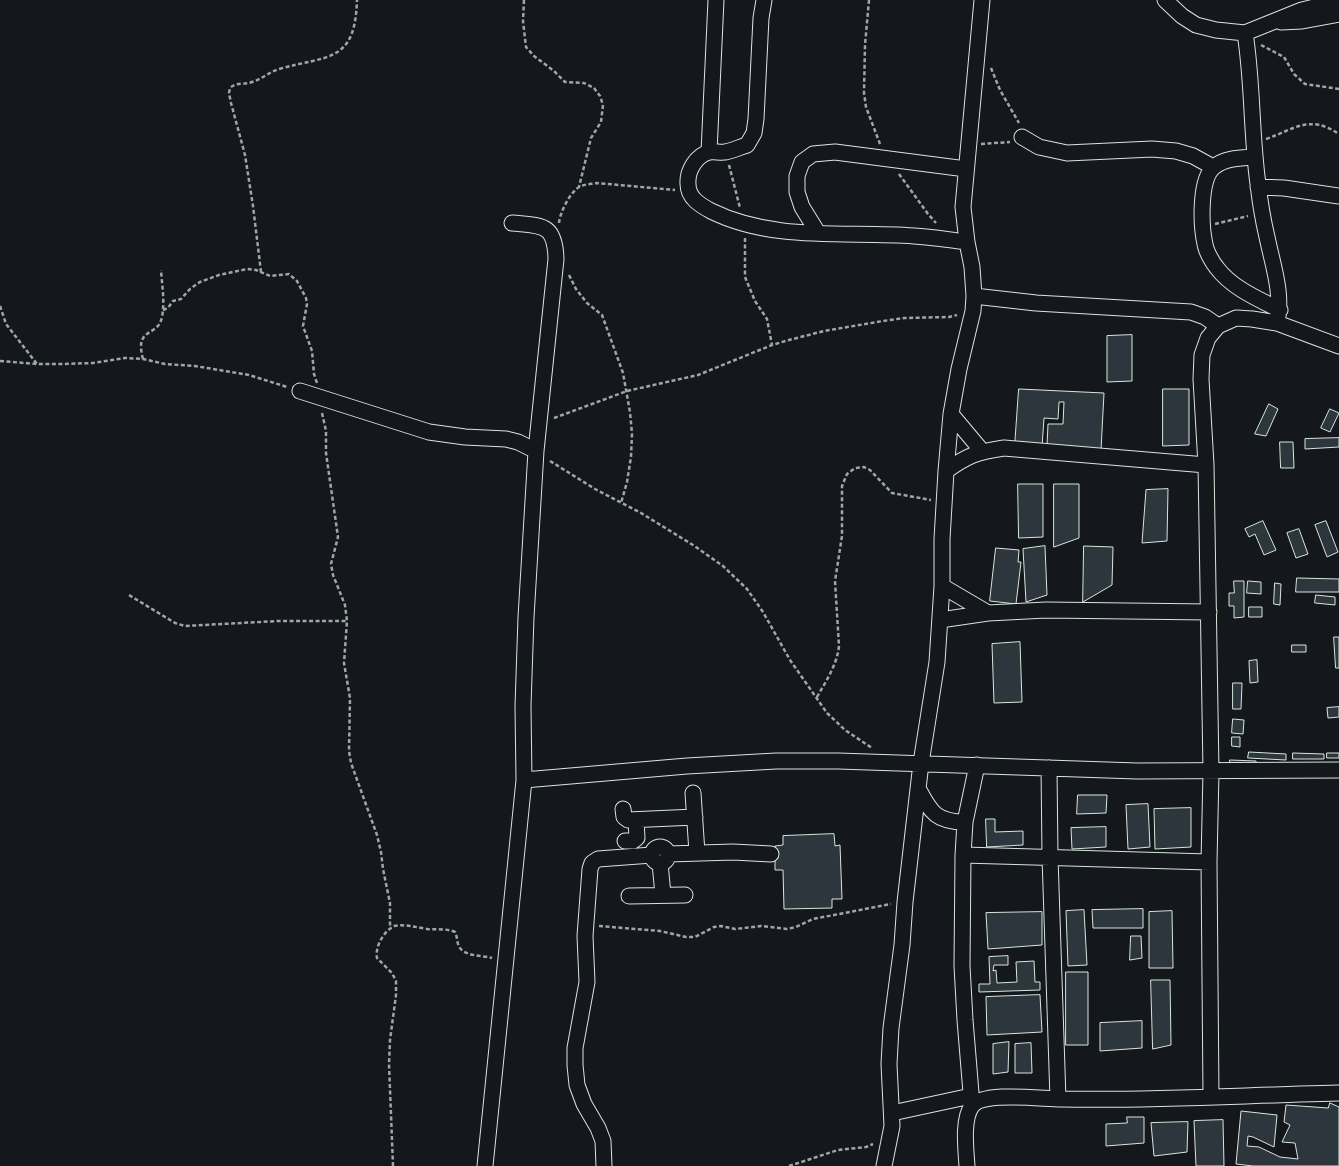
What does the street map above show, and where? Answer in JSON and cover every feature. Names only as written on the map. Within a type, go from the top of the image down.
[{"type":"street","points":[[709,152],[716,0]]},
{"type":"street","points":[[764,0],[761,18],[754,133],[747,145],[725,152],[709,152],[699,157],[692,167],[688,180],[688,191],[695,201],[704,208],[725,218],[743,224],[785,232],[915,236],[967,242]]},
{"type":"street","points":[[884,1166],[892,1119],[889,1064],[891,1028],[902,945],[921,763],[937,662],[946,471],[959,369],[974,304],[972,267],[963,206],[982,0]]},
{"type":"street","points":[[1166,0],[1182,16],[1196,25],[1246,35],[1270,22],[1302,10],[1339,1]]},
{"type":"street","points":[[1270,22],[1302,21],[1339,14]]},
{"type":"street","points":[[1246,35],[1249,57],[1254,157],[1262,212],[1279,290],[1278,316]]},
{"type":"street","points":[[1022,137],[1039,146],[1067,153],[1152,149],[1176,150],[1193,156],[1213,167]]},
{"type":"street","points":[[818,233],[805,213],[796,192],[797,176],[802,162],[813,154],[835,152],[966,169]]},
{"type":"street","points":[[1254,157],[1229,159],[1213,167],[1204,184],[1202,217],[1205,246],[1216,268],[1233,284],[1278,316],[1339,346]]},
{"type":"street","points":[[1258,187],[1284,188],[1339,196]]},
{"type":"street","points":[[485,1166],[524,780],[523,706],[526,617],[536,451],[556,252],[553,235],[547,229],[535,225],[512,224]]},
{"type":"street","points":[[974,304],[1036,303],[1191,312],[1205,317],[1218,326]]},
{"type":"street","points":[[1211,1097],[1209,862],[1211,772],[1206,465],[1201,379],[1202,355],[1208,338],[1218,326],[1236,318],[1278,316]]},
{"type":"street","points":[[300,391],[429,432],[464,437],[506,439],[518,442],[536,451]]},
{"type":"street","points":[[952,414],[982,451]]},
{"type":"street","points":[[946,471],[965,457],[982,451],[1004,448],[1206,465]]},
{"type":"street","points":[[942,586],[988,613]]},
{"type":"street","points":[[940,620],[988,613],[1046,610],[1209,612]]},
{"type":"street","points":[[524,780],[687,766],[838,761],[1137,772],[1339,770]]},
{"type":"street","points":[[967,1166],[966,1120],[972,1101],[964,1020],[962,966],[963,856],[965,822],[977,765]]},
{"type":"street","points":[[1049,768],[1058,1099]]},
{"type":"street","points":[[919,790],[928,809],[939,817],[952,822],[965,822]]},
{"type":"street","points":[[693,793],[697,853]]},
{"type":"street","points":[[623,809],[626,820],[695,817]]},
{"type":"street","points":[[657,819],[663,895]]},
{"type":"street","points":[[625,841],[633,841],[637,838],[636,820]]},
{"type":"street","points":[[604,1166],[603,1141],[579,1092],[575,1065],[575,1048],[586,988],[585,926],[587,887],[592,863],[598,859],[608,857],[697,853],[771,854]]},
{"type":"street","points":[[963,856],[1209,862]]},
{"type":"street","points":[[629,896],[685,895]]},
{"type":"street","points":[[892,1119],[918,1106],[972,1101],[984,1098],[1124,1100],[1339,1093]]},
{"type":"path","points":[[261,272],[253,206],[244,154],[229,93],[230,88],[236,84],[251,82],[277,70],[340,52],[348,44],[352,34],[356,21],[357,0]]},
{"type":"path","points":[[524,0],[522,21],[526,47],[565,82],[584,83],[594,88],[600,96],[602,105],[602,122],[591,138],[579,187],[566,203],[559,219],[556,252],[576,289],[587,303],[602,315],[623,373],[632,434],[631,457],[622,503]]},
{"type":"path","points":[[869,0],[865,45],[865,102],[878,140],[890,160],[928,214],[950,240]]},
{"type":"path","points":[[1246,35],[1280,54],[1299,80],[1305,84],[1339,89]]},
{"type":"path","points":[[968,148],[990,142],[1012,142],[1022,137],[1023,132],[1000,90],[990,66]]},
{"type":"path","points":[[1253,141],[1266,139],[1290,128],[1316,124],[1324,125],[1339,134]]},
{"type":"path","points":[[725,152],[738,194],[745,233],[745,278],[755,301],[767,319],[772,345]]},
{"type":"path","points":[[579,187],[598,183],[688,191]]},
{"type":"path","points":[[1203,227],[1262,212]]},
{"type":"path","points":[[163,310],[168,308],[174,301],[181,300],[195,285],[219,274],[247,269],[270,276],[289,274],[294,277],[306,298],[307,304],[303,326],[312,351],[314,374],[321,399],[321,410],[326,431],[326,453],[338,537],[331,564],[333,576],[345,605],[347,621],[344,663],[350,698],[349,751],[351,763],[379,843],[390,903],[390,928]]},
{"type":"path","points":[[143,358],[140,348],[141,339],[160,323],[163,310],[161,270]]},
{"type":"path","points":[[540,424],[627,391],[698,375],[772,345],[824,331],[883,321],[916,317],[949,317],[974,304]]},
{"type":"path","points":[[0,306],[6,324],[37,364]]},
{"type":"path","points":[[0,361],[37,364],[81,364],[125,358],[143,358],[165,364],[195,366],[249,375],[300,391]]},
{"type":"path","points":[[536,451],[576,479],[622,503],[693,545],[723,566],[747,589],[763,612],[790,660],[835,722],[871,746],[889,764]]},
{"type":"path","points":[[817,697],[838,655],[835,581],[842,536],[842,486],[848,474],[855,468],[864,467],[870,470],[892,494],[945,502]]},
{"type":"path","points":[[129,595],[175,623],[184,626],[278,621],[347,621]]},
{"type":"path","points":[[585,926],[660,930],[686,938],[695,937],[714,927],[721,926],[734,929],[761,926],[787,929],[833,914],[905,902]]},
{"type":"path","points":[[394,1166],[389,1064],[396,981],[392,973],[380,962],[376,954],[378,944],[390,928],[399,925],[450,930],[455,932],[458,946],[462,951],[491,958],[504,964]]},
{"type":"path","points":[[789,1166],[838,1150],[872,1145],[879,1141],[892,1119]]},
{"type":"building","points":[[1132,335],[1132,381],[1107,382],[1107,336]]},
{"type":"building","points":[[1019,389],[1104,393],[1101,450],[1047,446],[1048,424],[1063,424],[1064,402],[1059,402],[1058,419],[1044,418],[1042,447],[1015,446]]},
{"type":"building","points":[[1163,389],[1189,389],[1189,445],[1163,446]]},
{"type":"building","points":[[1269,404],[1278,409],[1266,436],[1255,434]]},
{"type":"building","points":[[1330,409],[1339,413],[1330,432],[1321,428]]},
{"type":"building","points":[[1339,438],[1339,447],[1305,449],[1305,439]]},
{"type":"building","points":[[1280,442],[1293,442],[1294,468],[1281,468]]},
{"type":"building","points":[[1018,484],[1043,484],[1043,537],[1019,538]]},
{"type":"building","points":[[1054,484],[1079,484],[1079,538],[1054,547]]},
{"type":"building","points":[[1168,489],[1167,541],[1142,543],[1146,490]]},
{"type":"building","points":[[1263,521],[1276,550],[1264,555],[1255,534],[1249,537],[1245,529]]},
{"type":"building","points":[[1326,521],[1338,552],[1327,557],[1315,525]]},
{"type":"building","points":[[1299,529],[1308,554],[1296,558],[1287,533]]},
{"type":"building","points":[[1045,546],[1047,595],[1026,602],[1023,549]]},
{"type":"building","points":[[1084,546],[1113,547],[1112,585],[1083,602]]},
{"type":"building","points":[[996,548],[1019,550],[1018,562],[1021,562],[1016,604],[990,601]]},
{"type":"building","points":[[1297,578],[1339,579],[1339,592],[1296,592]]},
{"type":"building","points":[[1234,581],[1244,581],[1244,617],[1234,618],[1234,606],[1229,606],[1229,593],[1234,593]]},
{"type":"building","points":[[1248,581],[1261,582],[1261,594],[1247,593]]},
{"type":"building","points":[[1275,583],[1281,584],[1280,605],[1274,604]]},
{"type":"building","points":[[1316,595],[1335,597],[1335,605],[1315,603]]},
{"type":"building","points":[[1249,607],[1262,607],[1262,617],[1249,617]]},
{"type":"building","points":[[1334,637],[1339,637],[1339,668],[1336,668]]},
{"type":"building","points":[[1020,642],[1022,702],[994,703],[992,644]]},
{"type":"building","points":[[1292,645],[1306,645],[1306,652],[1292,652]]},
{"type":"building","points":[[1257,660],[1258,682],[1250,683],[1249,661]]},
{"type":"building","points":[[1233,683],[1242,683],[1241,709],[1233,709]]},
{"type":"building","points":[[1339,707],[1339,717],[1328,718],[1327,708]]},
{"type":"building","points":[[1233,719],[1244,720],[1243,734],[1232,733]]},
{"type":"building","points":[[1232,737],[1240,737],[1240,747],[1232,746]]},
{"type":"building","points":[[1249,752],[1286,754],[1286,760],[1248,758]]},
{"type":"building","points":[[1293,753],[1324,754],[1324,759],[1293,759]]},
{"type":"building","points":[[1327,753],[1339,753],[1339,758],[1327,758]]},
{"type":"building","points":[[1230,760],[1256,761],[1256,766],[1230,766]]},
{"type":"building","points":[[1078,795],[1107,795],[1106,813],[1077,814]]},
{"type":"building","points":[[1148,804],[1150,847],[1128,849],[1126,805]]},
{"type":"building","points":[[1191,808],[1191,847],[1155,849],[1154,809]]},
{"type":"building","points":[[986,819],[995,819],[995,832],[1023,831],[1023,845],[987,847]]},
{"type":"building","points":[[1106,827],[1106,847],[1072,849],[1071,828]]},
{"type":"building","points":[[834,834],[835,846],[840,845],[842,899],[832,899],[832,908],[784,909],[783,870],[775,870],[775,846],[783,845],[783,836]]},
{"type":"building","points":[[1143,909],[1143,928],[1093,928],[1092,910]]},
{"type":"building","points":[[1084,910],[1087,965],[1068,966],[1066,911]]},
{"type":"building","points":[[1172,911],[1173,968],[1149,968],[1149,912]]},
{"type":"building","points":[[1042,912],[1042,945],[988,949],[986,913]]},
{"type":"building","points":[[1131,936],[1141,936],[1142,958],[1130,960]]},
{"type":"building","points":[[1008,956],[1008,965],[994,965],[993,971],[996,970],[997,983],[1017,982],[1016,962],[1034,961],[1035,982],[1040,982],[1040,990],[979,992],[979,984],[990,984],[989,957]]},
{"type":"building","points":[[1066,972],[1088,972],[1088,1045],[1066,1045]]},
{"type":"building","points":[[1151,980],[1170,980],[1171,1045],[1153,1049]]},
{"type":"building","points":[[1040,995],[1042,1032],[987,1035],[986,997]]},
{"type":"building","points":[[1142,1021],[1142,1048],[1100,1051],[1100,1023]]},
{"type":"building","points":[[1009,1042],[1008,1072],[993,1074],[993,1044]]},
{"type":"building","points":[[1031,1043],[1032,1073],[1015,1073],[1015,1044]]},
{"type":"building","points":[[1330,1103],[1339,1107],[1339,1166],[1253,1166],[1236,1164],[1241,1111],[1277,1115],[1274,1147],[1248,1136],[1247,1146],[1259,1147],[1280,1157],[1298,1159],[1295,1143],[1282,1142],[1290,1125],[1284,1122],[1286,1105],[1328,1108]]},
{"type":"building","points":[[1127,1117],[1144,1117],[1144,1143],[1106,1146],[1106,1124],[1127,1123]]},
{"type":"building","points":[[1223,1120],[1224,1166],[1196,1166],[1194,1121]]},
{"type":"building","points":[[1188,1122],[1187,1152],[1154,1156],[1151,1123]]}]
